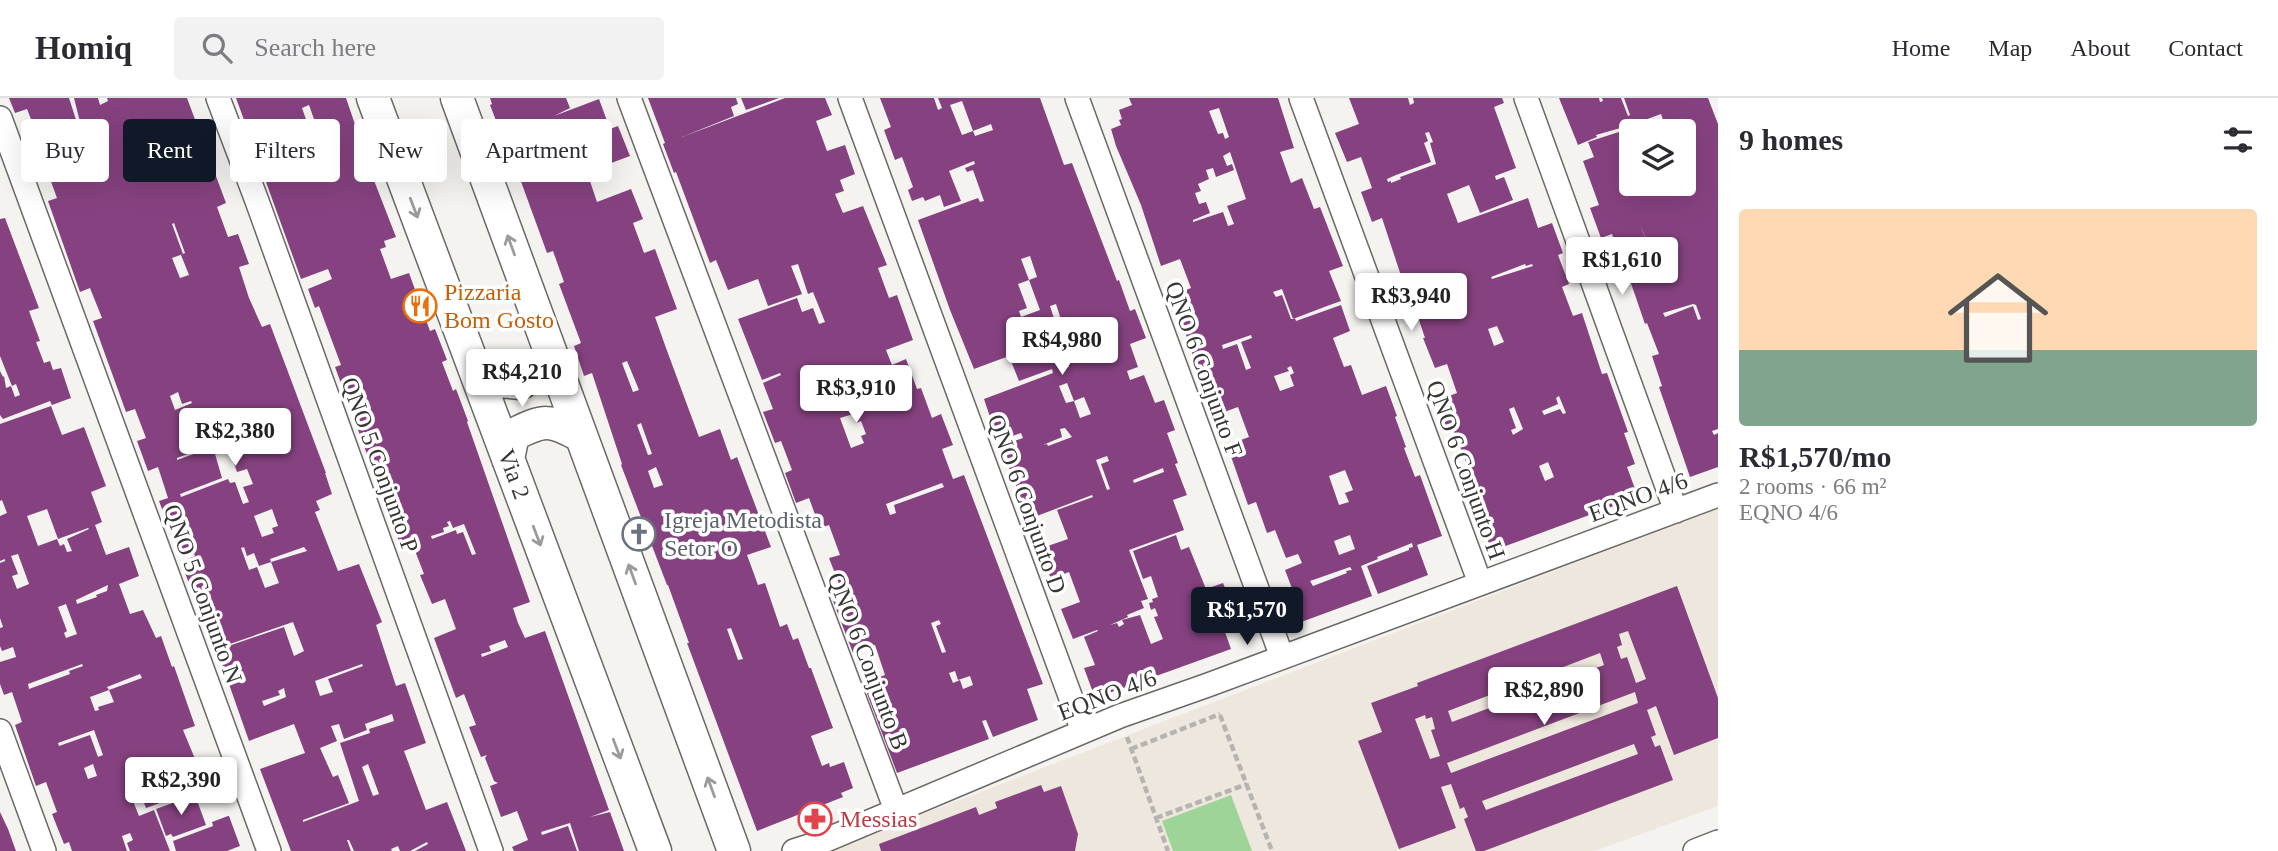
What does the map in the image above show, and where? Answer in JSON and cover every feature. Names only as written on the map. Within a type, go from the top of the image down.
[{"type":"main road","name":"Via 2","points":[[373,98],[655,851]]},
{"type":"main road","points":[[457,98],[734,851]]},
{"type":"main road","points":[[478,376],[488,380],[521,383],[553,360]]},
{"type":"main road","points":[[508,459],[513,435],[538,422],[560,424],[581,436]]},
{"type":"street","name":"QNO 5 Conjunto P","points":[[218,98],[272,240],[491,851]]},
{"type":"street","name":"QNO 6 Conjunto B","points":[[629,98],[896,810]]},
{"type":"street","name":"QNO 6 Conjunto D","points":[[850,98],[1083,731]]},
{"type":"street","name":"QNO 6 Conjunto F","points":[[1077,98],[1282,657]]},
{"type":"street","name":"QNO 6 Conjunto H","points":[[1301,98],[1480,583]]},
{"type":"street","points":[[1526,98],[1676,511]]},
{"type":"street","name":"QNO 5 Conjunto N","points":[[0,118],[269,851]]},
{"type":"street","name":"EQNO 4/6","points":[[794,851],[819,844],[1120,716],[1718,495]]},
{"type":"street","points":[[0,731],[44,851]]},
{"type":"street","points":[[1695,851],[1718,842]]},
{"type":"path","points":[[1208,685],[1272,851]]},
{"type":"path","points":[[1130,749],[1220,715]]},
{"type":"path","points":[[1120,716],[1168,851]]},
{"type":"path","points":[[1156,818],[1247,784]]},
{"type":"shaded area","points":[[1718,508],[1718,806],[1595,851],[827,851]]},
{"type":"green space","points":[[1231,795],[1252,851],[1173,851],[1162,821]]},
{"type":"building","points":[[9,98],[69,98],[76,119],[31,119],[27,109],[15,113]]},
{"type":"building","points":[[74,98],[98,98],[100,105],[108,101],[107,98],[187,98],[195,119],[123,119],[123,182],[216,182],[216,176],[226,203],[217,207],[228,237],[238,234],[249,264],[239,267],[249,298],[262,327],[270,324],[326,473],[332,494],[316,501],[320,510],[315,512],[338,571],[359,564],[382,622],[376,625],[396,686],[405,683],[426,743],[404,751],[426,810],[447,802],[466,851],[415,851],[428,844],[427,842],[410,851],[400,851],[398,846],[391,849],[392,851],[354,851],[347,840],[351,851],[291,851],[260,769],[305,753],[294,724],[249,741],[217,650],[284,627],[294,656],[304,651],[293,622],[227,645],[216,616],[203,621],[181,562],[195,556],[192,549],[179,554],[159,501],[168,498],[158,467],[148,471],[137,441],[146,438],[135,409],[126,412],[93,321],[102,318],[90,288],[80,292],[48,201],[57,198],[51,182],[109,182],[109,119],[79,119]],"holes":[[[174,223],[185,253],[183,254],[172,224]],[[183,254],[181,255],[189,275],[180,278],[172,258]],[[178,392],[182,404],[192,403],[175,410],[170,396]],[[281,419],[284,424],[239,441],[238,438],[245,435],[244,433]],[[225,440],[237,472],[247,469],[253,484],[243,487],[249,502],[243,504],[235,482],[230,483],[228,479],[181,497],[180,494],[222,478],[213,447],[177,460]],[[272,509],[278,526],[272,528],[274,533],[262,537],[254,516]],[[244,547],[247,556],[254,553],[259,566],[271,562],[279,583],[265,588],[257,567],[249,570],[241,548]],[[304,547],[307,551],[271,562],[270,559]],[[362,664],[363,666],[328,679],[333,692],[320,696],[315,681]],[[284,688],[286,697],[264,706],[262,701],[280,695],[278,691]],[[392,714],[394,721],[340,743],[359,801],[303,822],[349,803],[338,775],[333,777],[320,748],[337,741],[331,726],[339,724],[344,739],[367,730],[365,724]],[[368,764],[379,794],[373,796],[362,767]]]},
{"type":"building","points":[[236,98],[346,98],[354,121],[354,182],[375,182],[396,237],[384,241],[386,247],[380,249],[391,279],[409,273],[430,331],[435,329],[447,360],[442,362],[468,421],[530,602],[513,608],[518,623],[525,638],[545,631],[609,810],[590,817],[610,812],[624,851],[579,851],[570,823],[541,832],[542,835],[568,826],[577,851],[514,851],[512,847],[528,840],[517,811],[501,817],[490,786],[498,783],[494,781],[485,758],[487,755],[481,757],[469,727],[476,725],[464,694],[456,698],[434,638],[456,629],[445,599],[432,604],[420,575],[424,574],[412,543],[401,547],[335,367],[341,365],[319,306],[315,308],[308,289],[332,279],[328,269],[301,279],[266,182],[340,182],[340,119],[314,119],[309,105],[302,108],[306,119],[244,119]],"holes":[[[450,521],[453,528],[464,524],[476,554],[472,555],[463,532],[457,534],[456,530],[432,539],[431,536],[444,532],[443,528],[449,526],[447,522]],[[505,640],[508,647],[482,657],[481,654],[491,651],[489,646]]]},
{"type":"building","points":[[490,98],[566,98],[570,108],[554,116],[599,99],[606,119],[495,119]]},
{"type":"building","points":[[648,98],[736,98],[738,104],[731,107],[734,116],[682,137],[785,98],[825,98],[832,115],[816,121],[827,151],[845,145],[855,174],[840,180],[844,191],[835,194],[843,213],[863,206],[887,265],[878,268],[889,298],[897,295],[913,340],[886,350],[892,365],[906,359],[932,418],[941,414],[953,445],[942,449],[953,479],[964,475],[1043,684],[1027,689],[1038,720],[993,737],[986,720],[982,721],[989,739],[897,773],[863,683],[885,675],[875,645],[853,653],[830,593],[841,589],[829,558],[840,555],[829,525],[820,528],[809,498],[796,503],[785,473],[792,470],[781,441],[775,443],[763,412],[773,409],[763,383],[781,375],[780,373],[762,380],[738,319],[797,298],[802,312],[813,308],[819,324],[825,322],[813,292],[808,294],[798,264],[791,266],[802,294],[768,306],[758,279],[728,290],[716,260],[710,263],[663,144],[665,143]],"holes":[[[822,373],[828,388],[819,392],[813,377]],[[853,414],[856,423],[861,421],[866,434],[861,436],[864,443],[851,448],[840,418]],[[942,483],[944,487],[894,505],[896,513],[890,515],[886,504]],[[939,620],[941,624],[936,626],[946,652],[942,653],[931,623]],[[955,671],[958,680],[970,676],[973,685],[963,689],[960,680],[953,683],[949,673]]]},
{"type":"building","points":[[741,98],[779,98],[746,110]]},
{"type":"building","points":[[880,98],[934,98],[938,110],[942,108],[938,98],[1040,98],[1064,165],[1072,163],[1117,281],[1119,280],[1130,311],[1135,309],[1146,338],[1130,344],[1138,367],[1127,371],[1130,380],[1144,375],[1155,403],[1164,400],[1175,430],[1167,433],[1187,495],[1173,500],[1184,530],[1129,550],[1148,599],[1141,601],[1144,608],[1110,625],[1117,623],[1119,627],[1124,624],[1122,620],[1140,615],[1151,644],[1163,639],[1154,617],[1158,616],[1155,608],[1151,610],[1149,603],[1158,597],[1151,576],[1143,579],[1133,551],[1176,535],[1181,550],[1189,547],[1206,589],[1223,583],[1230,600],[1234,598],[1239,611],[1220,618],[1231,649],[1095,698],[1084,668],[1095,665],[1084,637],[1098,631],[1073,639],[1061,609],[1080,602],[1069,572],[1051,579],[1039,549],[1068,539],[1057,510],[1093,497],[1092,495],[1029,519],[1006,460],[1008,459],[1003,445],[1023,438],[1021,433],[1001,440],[997,429],[994,429],[984,399],[1053,373],[1052,369],[1019,381],[1009,356],[974,369],[918,220],[978,198],[980,202],[984,201],[973,170],[967,172],[965,168],[975,164],[974,161],[949,171],[961,201],[944,207],[940,195],[925,201],[923,197],[912,201],[908,190],[913,187],[902,157],[895,160],[884,130],[891,127]],"holes":[[[962,101],[973,131],[962,135],[950,105]],[[991,124],[993,130],[975,136],[973,131]],[[1030,256],[1037,277],[1029,280],[1021,259]],[[1029,280],[1040,310],[1021,317],[1019,311],[1027,308],[1018,284]],[[1056,304],[1066,335],[1109,319],[1111,322],[1059,340],[1069,367],[1063,369],[1051,340],[1060,337],[1050,306]],[[1067,383],[1074,401],[1066,403],[1059,386]],[[1084,397],[1091,414],[1080,418],[1074,401]],[[1065,428],[1072,437],[1048,446],[1043,445],[1062,437],[1060,429]],[[1107,456],[1109,461],[1101,464],[1110,489],[1107,490],[1096,460]],[[1163,468],[1164,472],[1134,483],[1133,480]]]},
{"type":"building","points":[[1129,98],[1278,98],[1294,148],[1280,152],[1291,183],[1302,178],[1314,209],[1320,207],[1343,266],[1329,271],[1341,301],[1295,318],[1296,321],[1341,305],[1350,331],[1333,338],[1344,367],[1351,365],[1362,395],[1386,386],[1406,447],[1404,448],[1415,477],[1420,475],[1442,536],[1417,545],[1428,575],[1378,594],[1367,566],[1409,550],[1413,547],[1412,543],[1361,566],[1372,596],[1293,625],[1282,595],[1293,591],[1285,570],[1302,563],[1298,554],[1286,558],[1275,530],[1267,533],[1256,502],[1248,505],[1227,445],[1249,437],[1238,407],[1216,415],[1173,295],[1191,288],[1180,259],[1161,266],[1141,205],[1116,146],[1111,129],[1121,125],[1119,110],[1132,105]],"holes":[[[1219,108],[1229,137],[1225,139],[1223,133],[1218,134],[1209,111]],[[1230,152],[1246,199],[1227,206],[1234,224],[1228,226],[1223,212],[1193,222],[1210,213],[1206,202],[1199,204],[1195,193],[1201,191],[1198,184],[1209,179],[1206,170],[1213,168],[1216,177],[1234,170],[1232,164],[1227,166],[1223,156]],[[1282,289],[1291,319],[1282,295],[1276,297],[1273,292]],[[1251,335],[1252,338],[1241,342],[1251,368],[1246,370],[1237,344],[1223,349],[1222,345]],[[1291,366],[1294,373],[1290,375],[1294,386],[1280,391],[1274,376],[1289,371],[1287,368]],[[1345,470],[1353,490],[1345,493],[1349,502],[1339,505],[1329,476]],[[1350,535],[1355,549],[1339,555],[1334,541]],[[1350,567],[1352,570],[1313,586],[1310,581]]]},
{"type":"building","points":[[1349,98],[1408,98],[1410,105],[1414,103],[1413,98],[1502,98],[1504,103],[1494,107],[1516,168],[1495,176],[1496,180],[1504,177],[1513,200],[1480,213],[1469,185],[1447,194],[1458,223],[1528,198],[1538,228],[1552,223],[1563,253],[1558,255],[1569,284],[1562,287],[1573,316],[1582,313],[1602,374],[1607,373],[1628,432],[1624,433],[1635,464],[1627,467],[1638,497],[1492,551],[1469,492],[1476,489],[1465,459],[1453,429],[1444,433],[1433,402],[1457,393],[1447,364],[1435,368],[1415,308],[1424,304],[1418,290],[1407,294],[1382,218],[1372,222],[1361,192],[1372,188],[1361,157],[1347,162],[1335,133],[1359,124]],"holes":[[[1429,132],[1433,142],[1430,143],[1436,164],[1388,182],[1387,179],[1431,162],[1424,143],[1428,141],[1425,133]],[[1525,264],[1533,266],[1492,279],[1491,277]],[[1497,326],[1504,342],[1494,346],[1488,329]],[[1559,396],[1566,413],[1563,414],[1560,409],[1544,415],[1542,411],[1558,404],[1556,398]],[[1514,407],[1523,429],[1513,435],[1511,430],[1516,428],[1509,409]],[[1548,462],[1554,477],[1545,481],[1539,466]]]},
{"type":"building","points":[[1559,98],[1599,98],[1600,102],[1603,101],[1602,98],[1621,98],[1628,116],[1630,115],[1624,98],[1708,98],[1718,124],[1718,429],[1712,431],[1714,435],[1718,433],[1718,467],[1690,477],[1659,387],[1662,386],[1652,356],[1659,354],[1647,323],[1645,324],[1624,263],[1651,253],[1640,224],[1645,238],[1617,249],[1612,234],[1601,238],[1590,208],[1599,205],[1583,161],[1594,157],[1588,142],[1619,132],[1619,196],[1696,196],[1696,119],[1663,119],[1661,114],[1648,119],[1619,119],[1619,128],[1596,135],[1597,137],[1578,145]],"holes":[[[1693,304],[1696,305],[1701,319],[1698,320],[1693,306],[1665,317],[1663,313]]]},
{"type":"building","points":[[618,126],[630,156],[612,163],[612,128]]},
{"type":"building","points":[[521,182],[590,182],[597,202],[631,189],[643,219],[633,223],[644,253],[655,249],[677,309],[655,317],[699,437],[720,429],[731,460],[737,457],[771,547],[747,555],[758,585],[765,583],[780,627],[787,624],[793,640],[798,638],[811,668],[833,728],[811,736],[822,766],[829,763],[830,767],[844,762],[853,788],[841,793],[843,797],[757,831],[668,585],[621,465],[592,373],[584,376],[574,346],[581,343],[559,284],[564,282],[553,251],[547,253]],"holes":[[[627,361],[639,390],[633,392],[622,363]],[[641,423],[652,454],[648,455],[637,425]],[[656,467],[663,485],[654,488],[648,471]],[[731,628],[743,659],[738,660],[727,629]]]},
{"type":"building","points":[[5,218],[39,308],[29,311],[40,341],[36,342],[44,363],[50,361],[53,370],[61,368],[71,398],[52,405],[50,401],[3,419],[0,415],[0,371],[4,376],[6,388],[11,386],[15,397],[20,395],[16,384],[12,386],[0,356],[0,219]]},
{"type":"building","points":[[51,406],[62,435],[84,427],[106,486],[91,492],[102,522],[95,525],[106,555],[129,547],[139,576],[119,584],[130,614],[143,610],[156,638],[161,636],[172,667],[174,666],[195,726],[183,730],[208,790],[199,794],[198,789],[146,808],[136,782],[127,786],[139,816],[154,810],[170,851],[130,851],[127,843],[133,840],[130,833],[122,836],[127,851],[72,851],[69,842],[64,844],[52,814],[57,812],[46,782],[36,786],[15,725],[22,722],[12,692],[4,695],[0,684],[0,662],[16,657],[13,647],[2,651],[0,646],[0,628],[3,627],[0,618],[0,563],[5,559],[0,561],[0,516],[7,513],[2,500],[0,501],[0,424]],"holes":[[[47,509],[58,539],[89,529],[67,539],[72,551],[67,552],[64,544],[60,546],[57,539],[38,546],[27,516]],[[18,554],[29,584],[17,589],[12,576],[18,574],[11,556]],[[108,585],[107,591],[77,604],[76,600]],[[66,604],[77,634],[66,638],[64,633],[67,631],[58,607]],[[82,664],[83,666],[69,671],[70,674],[29,689],[28,684]],[[140,674],[142,678],[109,690],[107,687]],[[109,690],[114,702],[98,707],[99,710],[95,711],[90,697]],[[94,730],[103,755],[98,757],[90,735],[59,746],[58,743]],[[93,764],[97,776],[88,779],[84,768]]]},
{"type":"building","points":[[1677,586],[1718,698],[1718,738],[1674,755],[1656,706],[1647,710],[1656,735],[1651,737],[1655,747],[1660,745],[1673,780],[1484,851],[1476,851],[1464,819],[1468,817],[1464,807],[1460,809],[1451,784],[1441,787],[1456,828],[1399,849],[1358,741],[1382,732],[1371,703],[1418,686],[1417,683]],"holes":[[[1628,631],[1646,679],[1636,683],[1627,657],[1621,659],[1617,647],[1622,645],[1619,634]],[[1600,653],[1604,665],[1452,722],[1448,711]],[[1635,692],[1638,703],[1451,773],[1447,763]],[[1425,715],[1426,719],[1432,717],[1435,729],[1431,730],[1440,756],[1430,759],[1415,719]],[[1634,744],[1638,754],[1486,810],[1482,801]]]},
{"type":"building","points":[[1041,785],[1044,792],[1061,786],[1078,834],[1075,851],[881,851],[879,844],[976,807],[979,815],[997,808],[995,802]]},
{"type":"building","points":[[195,795],[206,825],[173,837],[171,834],[166,836],[156,809]]},
{"type":"building","points":[[0,812],[8,829],[16,851],[0,851]]},
{"type":"building","points":[[229,816],[240,846],[227,851],[176,851],[173,841],[213,826],[212,822]]},
{"type":"place","name":"Pizzaria Bom Gosto","points":[[420,306]]},
{"type":"place","name":"Igreja Metodista Setor O","points":[[639,534]]},
{"type":"place","name":"Messias","points":[[815,819]]}]
